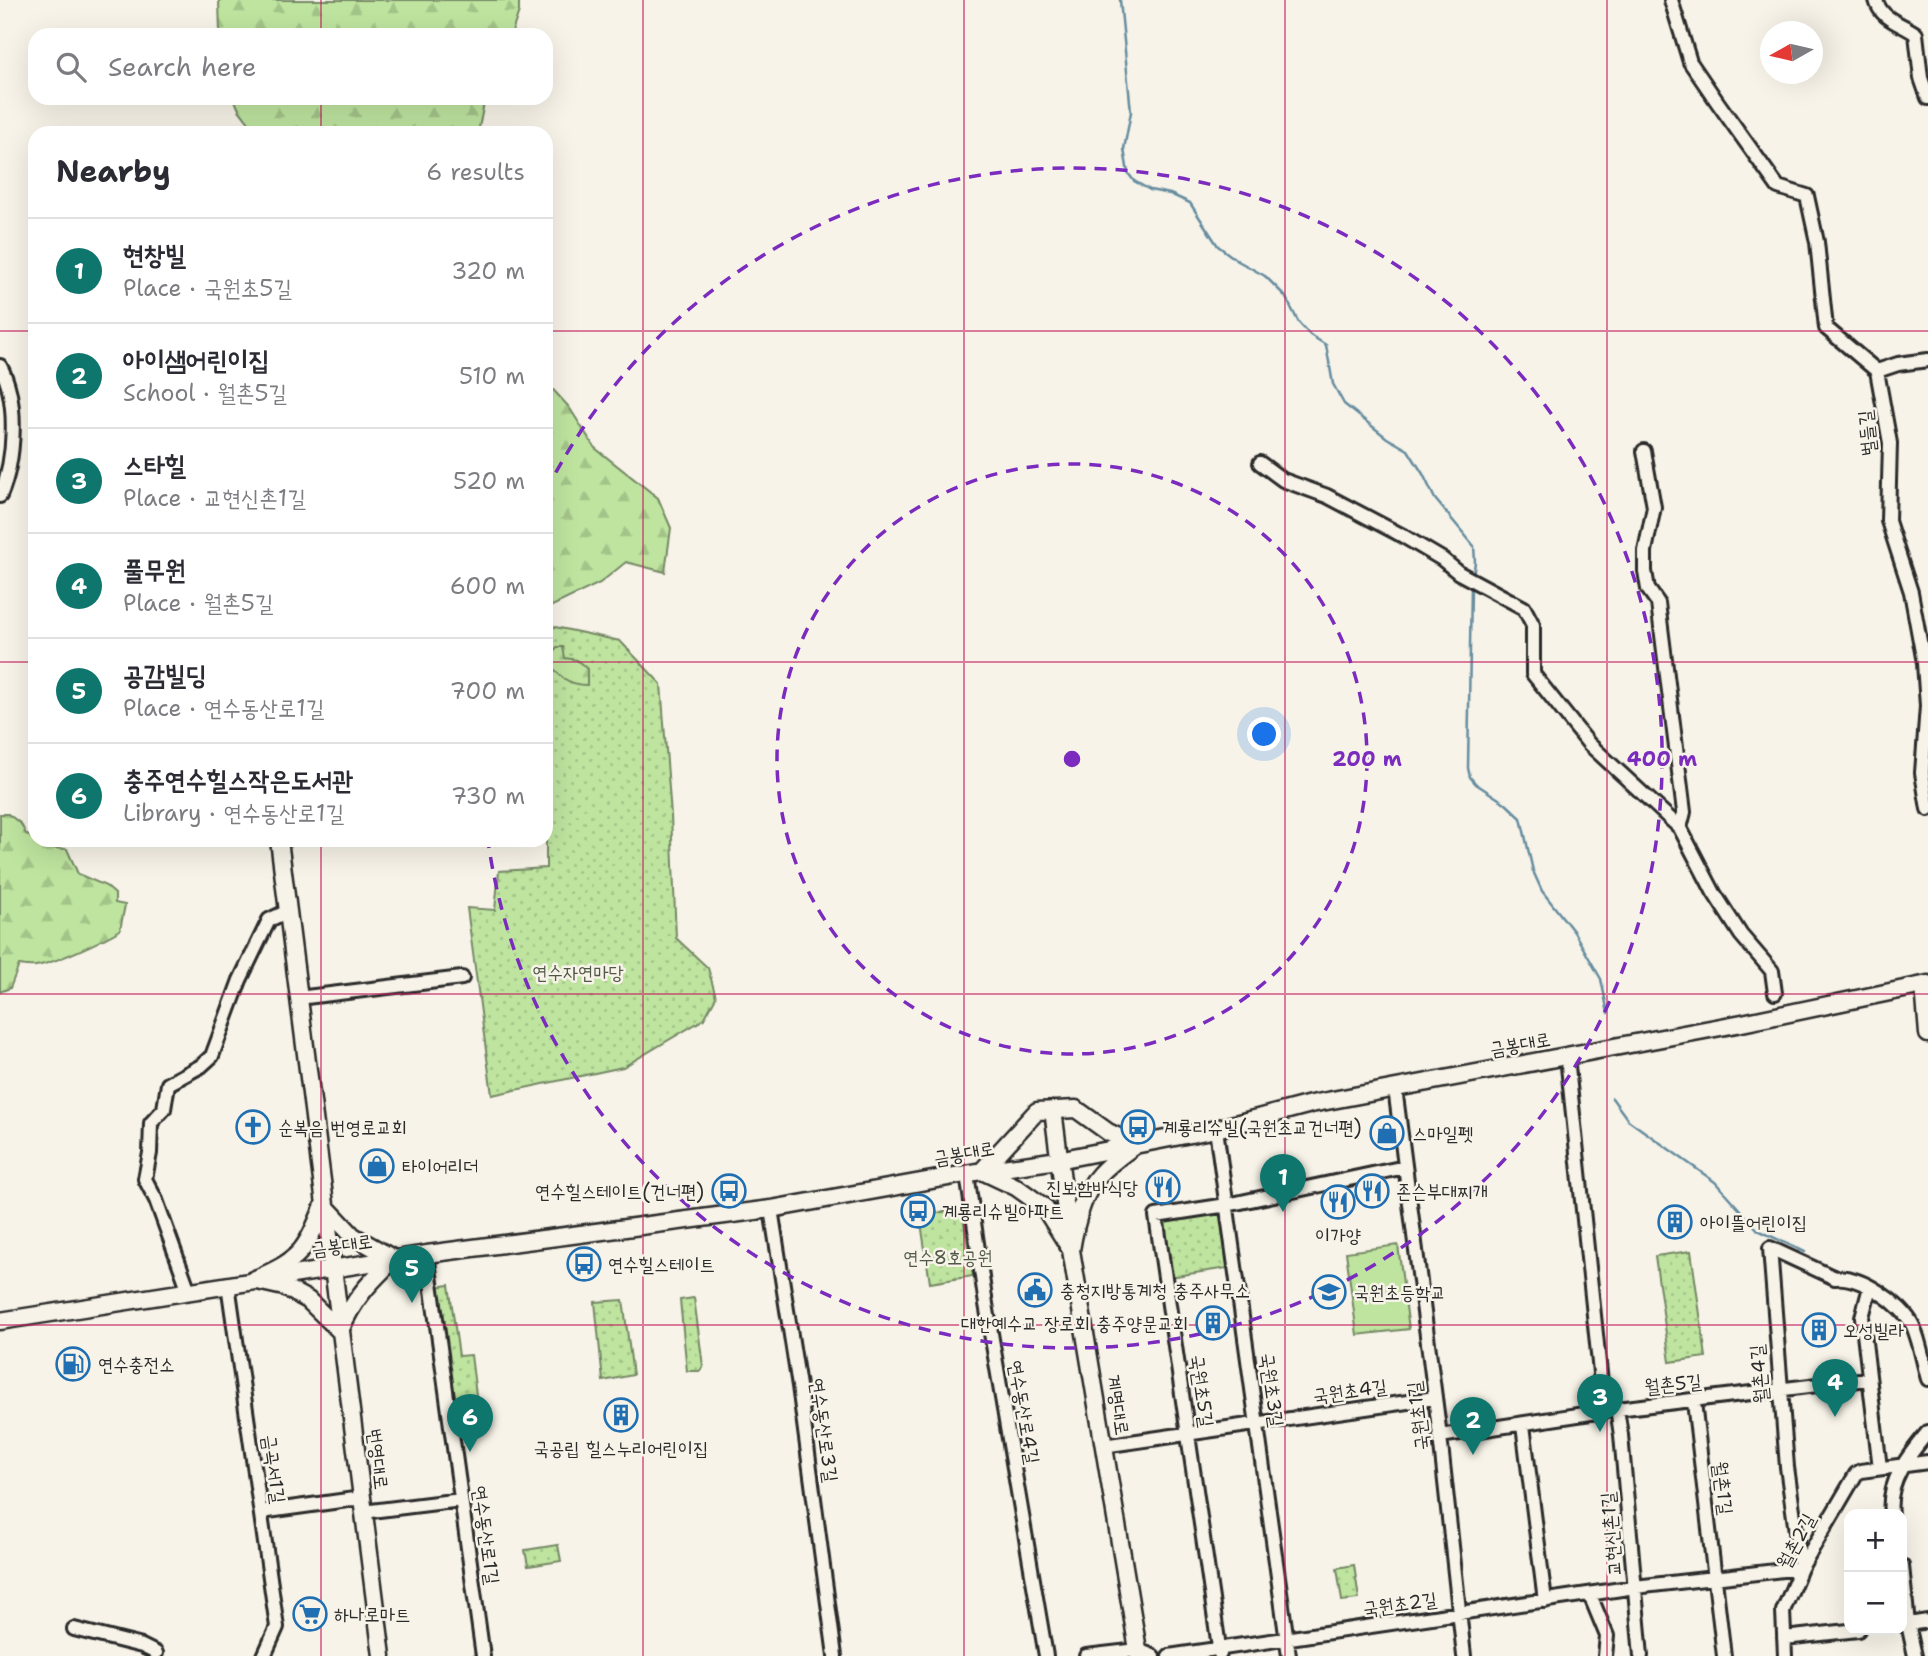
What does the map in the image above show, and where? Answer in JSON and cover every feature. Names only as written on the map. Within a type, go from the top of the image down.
[{"type":"street","points":[[1671,0],[1690,62],[1718,103],[1777,187],[1807,196],[1816,242],[1826,328],[1877,371],[1898,364],[1928,360]]},
{"type":"street","points":[[1876,0],[1881,12],[1890,20],[1916,34],[1921,78],[1928,98]]},
{"type":"street","points":[[0,366],[7,378],[14,441],[10,472],[0,496]]},
{"type":"street","name":"벌들길","points":[[1877,371],[1890,443],[1888,521],[1911,592],[1924,663],[1927,706],[1922,774],[1928,809]]},
{"type":"street","points":[[1644,451],[1654,507],[1645,551],[1645,571],[1648,589],[1658,603],[1684,812],[1680,828]]},
{"type":"street","points":[[1260,463],[1283,480],[1327,496],[1403,536],[1466,576],[1524,608],[1533,625],[1533,674],[1589,744],[1680,828],[1714,893],[1741,935],[1772,971],[1775,993]]},
{"type":"street","name":"번영대로","points":[[280,847],[382,1656]]},
{"type":"street","points":[[190,1291],[145,1179],[150,1153],[151,1123],[164,1109],[168,1084],[201,1066],[212,1056],[240,981],[269,920],[286,912]]},
{"type":"street","points":[[298,998],[462,978]]},
{"type":"street","points":[[1926,984],[1928,1034]]},
{"type":"street","name":"금봉대로","points":[[0,1321],[331,1268],[771,1209],[974,1172],[1058,1160],[1216,1129],[1311,1104],[1742,1023],[1926,984]]},
{"type":"street","name":"교현신촌1길","points":[[1567,1057],[1611,1410],[1621,1435],[1641,1656]]},
{"type":"street","name":"국원초1길","points":[[1395,1088],[1440,1437],[1464,1656]]},
{"type":"street","points":[[1076,1109],[1108,1132],[1135,1145],[1101,1172],[1093,1183],[1076,1223],[1070,1251],[1044,1207],[1016,1187],[974,1172],[1037,1111],[1076,1109]]},
{"type":"street","name":"계명대로","points":[[1053,1110],[1070,1251],[1138,1653]]},
{"type":"street","name":"국원초3길","points":[[1216,1129],[1289,1656]]},
{"type":"street","name":"국원초5길","points":[[1220,1652],[1156,1216],[1227,1205],[1405,1167]]},
{"type":"street","name":"연수동산로4길","points":[[974,1172],[985,1298],[1046,1656]]},
{"type":"street","points":[[324,1205],[354,1236],[394,1259],[360,1293],[349,1309],[340,1331],[308,1300],[284,1287],[253,1280],[284,1267],[301,1251],[309,1241],[324,1205]]},
{"type":"street","name":"연수동산로3길","points":[[771,1209],[800,1394],[835,1656]]},
{"type":"street","name":"월촌4길","points":[[1801,1568],[1787,1467],[1770,1248],[1835,1278],[1843,1277],[1870,1287]]},
{"type":"street","name":"연수동산로1길","points":[[428,1254],[483,1656]]},
{"type":"street","name":"금곡서1길","points":[[228,1284],[277,1627],[264,1656]]},
{"type":"street","points":[[1880,1468],[1863,1317],[1870,1287],[1887,1297],[1912,1324],[1928,1379]]},
{"type":"street","name":"월촌5길","points":[[1440,1437],[1611,1410],[1868,1379]]},
{"type":"street","name":"국원초4길","points":[[1103,1446],[1435,1398]]},
{"type":"street","name":"월촌1길","points":[[1694,1402],[1724,1656]]},
{"type":"street","points":[[1523,1425],[1545,1601]]},
{"type":"street","points":[[1890,1509],[1889,1502],[1901,1465],[1928,1432]]},
{"type":"street","name":"월촌2길","points":[[1785,1656],[1783,1611],[1801,1568],[1856,1474],[1928,1462]]},
{"type":"street","points":[[261,1512],[461,1500]]},
{"type":"street","points":[[1635,1587],[1801,1568]]},
{"type":"street","name":"국원초2길","points":[[1169,1656],[1220,1652],[1635,1587]]},
{"type":"street","points":[[1590,1594],[1607,1636],[1605,1656]]},
{"type":"street","points":[[1907,1624],[1928,1621]]},
{"type":"street","points":[[74,1629],[142,1646],[156,1653]]},
{"type":"street","points":[[1907,1630],[1915,1656]]},
{"type":"street","points":[[1784,1638],[1844,1632]]},
{"type":"street","points":[[1086,1656],[1138,1653],[1153,1656]]},
{"type":"green space","points":[[219,0],[519,0],[519,11],[513,28],[220,28]]},
{"type":"green space","points":[[237,105],[484,105],[479,126],[252,126]]},
{"type":"green space","points":[[553,390],[569,407],[595,448],[658,498],[671,528],[665,572],[626,562],[600,583],[553,606]]},
{"type":"green space","name":"연수자연마당","points":[[553,627],[620,641],[661,684],[671,815],[676,938],[708,968],[716,997],[704,1019],[623,1067],[492,1095],[467,908],[495,910],[499,871],[546,868],[546,847],[553,847]]},
{"type":"green space","points":[[557,647],[563,647],[565,658],[577,660],[587,669],[587,685],[563,678],[553,667],[553,652]]},
{"type":"green space","points":[[0,814],[8,814],[21,824],[28,835],[28,847],[67,849],[78,874],[106,886],[115,894],[115,903],[125,905],[120,930],[55,961],[34,966],[19,965],[10,988],[0,992]]},
{"type":"green space","name":"연수8호공원","points":[[960,1209],[973,1276],[930,1283],[920,1216]]},
{"type":"green space","points":[[1222,1209],[1234,1267],[1169,1277],[1160,1221]]},
{"type":"green space","points":[[1398,1245],[1409,1329],[1357,1335],[1346,1252]]},
{"type":"green space","points":[[1691,1251],[1706,1357],[1670,1362],[1655,1256]]},
{"type":"green space","points":[[449,1285],[459,1356],[471,1355],[477,1403],[467,1404],[468,1413],[454,1415],[437,1287]]},
{"type":"green space","points":[[694,1298],[703,1366],[700,1371],[687,1371],[680,1300]]},
{"type":"green space","points":[[623,1300],[633,1375],[603,1381],[595,1302]]},
{"type":"green space","points":[[558,1545],[561,1561],[528,1566],[525,1550]]},
{"type":"green space","points":[[1354,1565],[1359,1599],[1342,1601],[1337,1568]]},
{"type":"waterway","points":[[1120,0],[1131,112],[1124,149],[1128,173],[1134,181],[1150,190],[1170,194],[1190,203],[1218,246],[1265,276],[1285,296],[1299,323],[1310,335],[1326,345],[1333,384],[1344,404],[1387,438],[1408,450],[1435,499],[1474,546],[1473,576]]},
{"type":"waterway","points":[[1471,586],[1470,777],[1521,818],[1533,871],[1542,891],[1574,932],[1601,979],[1608,1013]]},
{"type":"waterway","points":[[1612,1098],[1628,1120],[1715,1182],[1758,1230],[1805,1252]]},
{"type":"place","name":"순복음 번영로교회","points":[[253,1127]]},
{"type":"place","name":"계룡리슈빌(국원초교건너편)","points":[[1138,1127]]},
{"type":"place","name":"스마일펫","points":[[1387,1133]]},
{"type":"place","name":"타이어리더","points":[[377,1166]]},
{"type":"place","name":"진보함바식당","points":[[1163,1187]]},
{"type":"place","name":"연수힐스테이트(건너편)","points":[[729,1191]]},
{"type":"place","name":"존슨부대찌개","points":[[1372,1191]]},
{"type":"place","name":"이가양","points":[[1338,1202]]},
{"type":"place","name":"계룡리슈빌아파트","points":[[918,1211]]},
{"type":"place","name":"현창빌","points":[[1283,1212]]},
{"type":"place","name":"아이뜰어린이집","points":[[1675,1222]]},
{"type":"place","name":"연수힐스테이트","points":[[584,1264]]},
{"type":"place","name":"충청지방통계청 충주사무소","points":[[1035,1290]]},
{"type":"place","name":"국원초등학교","points":[[1329,1292]]},
{"type":"place","name":"공감빌딩","points":[[412,1303]]},
{"type":"place","name":"대한예수교 장로회 충주양문교회","points":[[1213,1323]]},
{"type":"place","name":"오성빌라","points":[[1819,1330]]},
{"type":"place","name":"연수충전소","points":[[73,1364]]},
{"type":"place","name":"국공립 힐스누리어린이집","points":[[621,1415]]},
{"type":"place","name":"풀무원","points":[[1835,1417]]},
{"type":"place","name":"스타힐","points":[[1600,1432]]},
{"type":"place","name":"충주연수힐스작은도서관","points":[[470,1452]]},
{"type":"place","name":"아이샘어린이집","points":[[1473,1455]]},
{"type":"place","name":"하나로마트","points":[[310,1614]]}]
